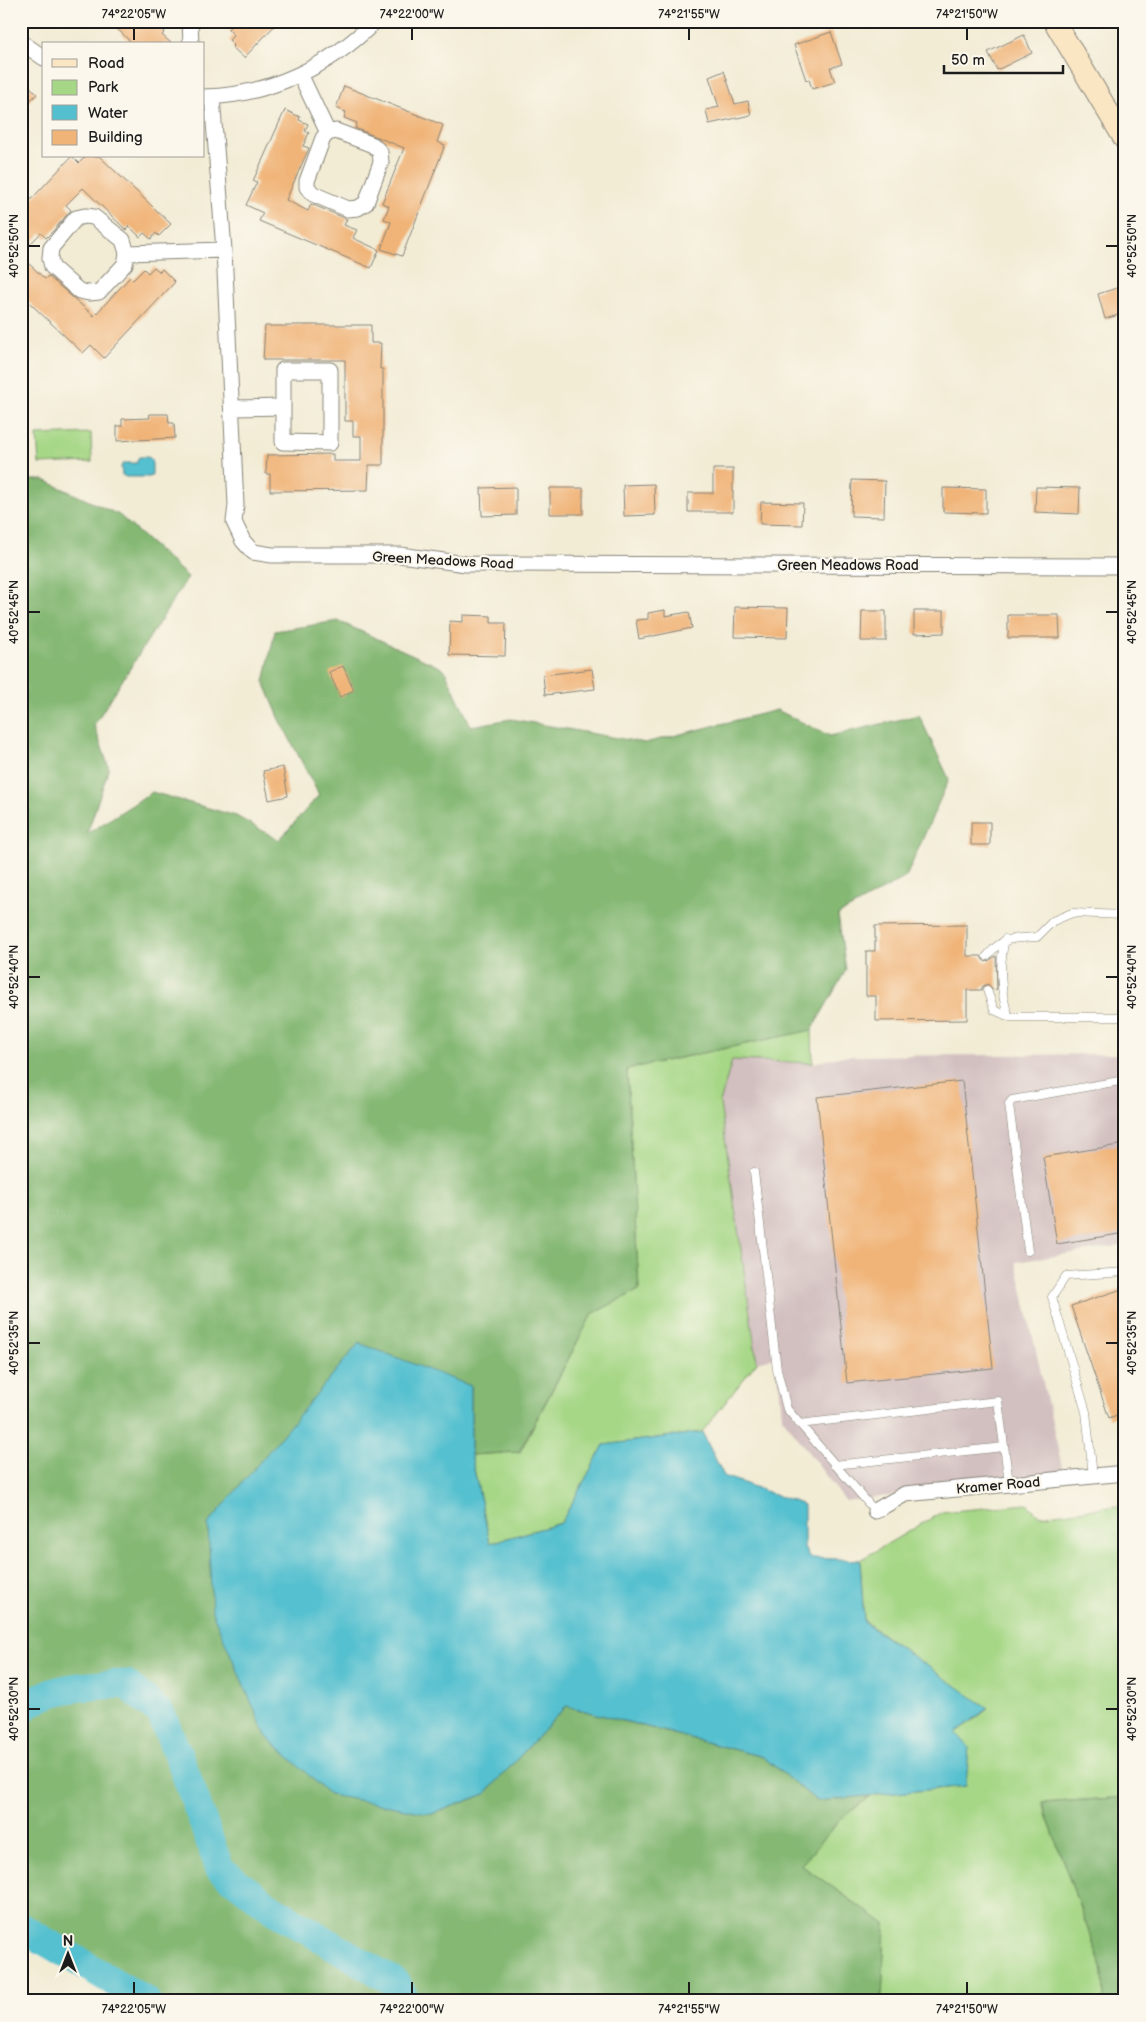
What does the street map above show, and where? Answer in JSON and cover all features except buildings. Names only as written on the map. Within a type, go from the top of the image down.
[{"type":"main road","points":[[1054,21],[1125,140]]},
{"type":"street","points":[[190,21],[191,42]]},
{"type":"street","points":[[208,97],[243,93],[275,84],[300,74],[333,56],[360,37],[375,21]]},
{"type":"street","points":[[21,42],[42,57]]},
{"type":"street","points":[[300,74],[328,133]]},
{"type":"street","name":"Green Meadows Road","points":[[208,97],[224,250],[236,505],[234,522],[243,541],[253,552],[272,555],[400,555],[466,564],[1125,566]]},
{"type":"street","points":[[336,131],[373,145],[380,152],[381,162],[366,203],[358,208],[348,208],[321,198],[307,188],[307,181],[323,138],[328,133],[336,131]]},
{"type":"street","points":[[85,216],[94,217],[123,240],[127,253],[125,264],[99,292],[89,293],[79,291],[52,267],[50,258],[51,248],[76,218],[85,216]]},
{"type":"street","points":[[127,253],[224,250]]},
{"type":"street","points":[[283,370],[330,370],[330,443],[283,442],[283,407],[283,370]]},
{"type":"street","points":[[232,408],[283,407]]},
{"type":"street","name":"Kramer Road","points":[[875,1511],[905,1494],[1125,1474]]},
{"type":"lane","points":[[987,956],[1005,939],[1037,937],[1053,921],[1072,913],[1125,915]]},
{"type":"lane","points":[[1005,939],[1003,949],[1003,1000],[1009,1016]]},
{"type":"lane","points":[[987,990],[994,1010],[1009,1016],[1125,1017]]},
{"type":"lane","points":[[1028,1251],[1009,1104],[1012,1100],[1125,1080]]},
{"type":"lane","points":[[754,1172],[776,1370],[787,1409],[875,1511]]},
{"type":"lane","points":[[1093,1476],[1086,1412],[1052,1297],[1066,1276],[1125,1272]]},
{"type":"lane","points":[[799,1424],[998,1401],[1009,1484]]},
{"type":"lane","points":[[834,1464],[1004,1447]]},
{"type":"shaded area","points":[[1125,1054],[1125,1245],[1016,1262],[1064,1476],[845,1501],[782,1417],[777,1357],[757,1362],[720,1103],[732,1060],[813,1063],[844,1056]]},
{"type":"green space","points":[[91,433],[92,462],[39,464],[37,435]]},
{"type":"green space","points":[[21,480],[44,480],[119,515],[188,577],[94,725],[109,768],[87,834],[152,792],[236,816],[279,840],[319,795],[281,722],[264,682],[275,631],[338,621],[444,669],[471,726],[511,719],[645,743],[777,710],[830,736],[919,715],[949,779],[906,877],[838,915],[846,970],[812,1030],[627,1069],[639,1290],[592,1314],[519,1452],[471,1455],[471,1386],[432,1814],[485,1794],[566,1706],[763,1757],[817,1801],[872,1795],[840,1820],[801,1865],[885,1924],[882,2001],[165,2001],[21,1917]]},
{"type":"green space","points":[[812,1030],[813,1063],[732,1060],[720,1103],[757,1362],[702,1432],[604,1445],[561,1523],[490,1543],[471,1455],[520,1452],[592,1314],[639,1290],[627,1069]]},
{"type":"green space","points":[[1027,1504],[1040,1516],[1125,1505],[1125,1797],[1042,1803],[1103,1971],[1104,2001],[882,2001],[885,1924],[801,1865],[840,1820],[872,1795],[966,1786],[956,1733],[988,1709],[864,1621],[860,1560],[942,1512]]},
{"type":"green space","points":[[1125,1797],[1125,2001],[1104,2001],[1103,1971],[1042,1803]]},
{"type":"water","points":[[139,457],[148,457],[152,460],[152,474],[150,477],[126,477],[122,475],[121,467],[123,463],[137,463]]},
{"type":"water","points":[[359,1343],[471,1386],[471,1455],[490,1543],[561,1523],[604,1445],[702,1432],[724,1476],[804,1505],[804,1548],[810,1558],[860,1560],[864,1622],[988,1708],[956,1733],[969,1747],[966,1786],[817,1801],[763,1757],[566,1706],[485,1794],[432,1814],[330,1795],[266,1736],[212,1612],[208,1524]]},
{"type":"waterway","points":[[21,1710],[32,1702],[57,1691],[71,1688],[126,1684],[161,1714],[183,1767],[220,1869],[271,1908],[396,1983],[406,2001]]},
{"type":"waterway","points":[[21,1927],[146,2001]]}]
